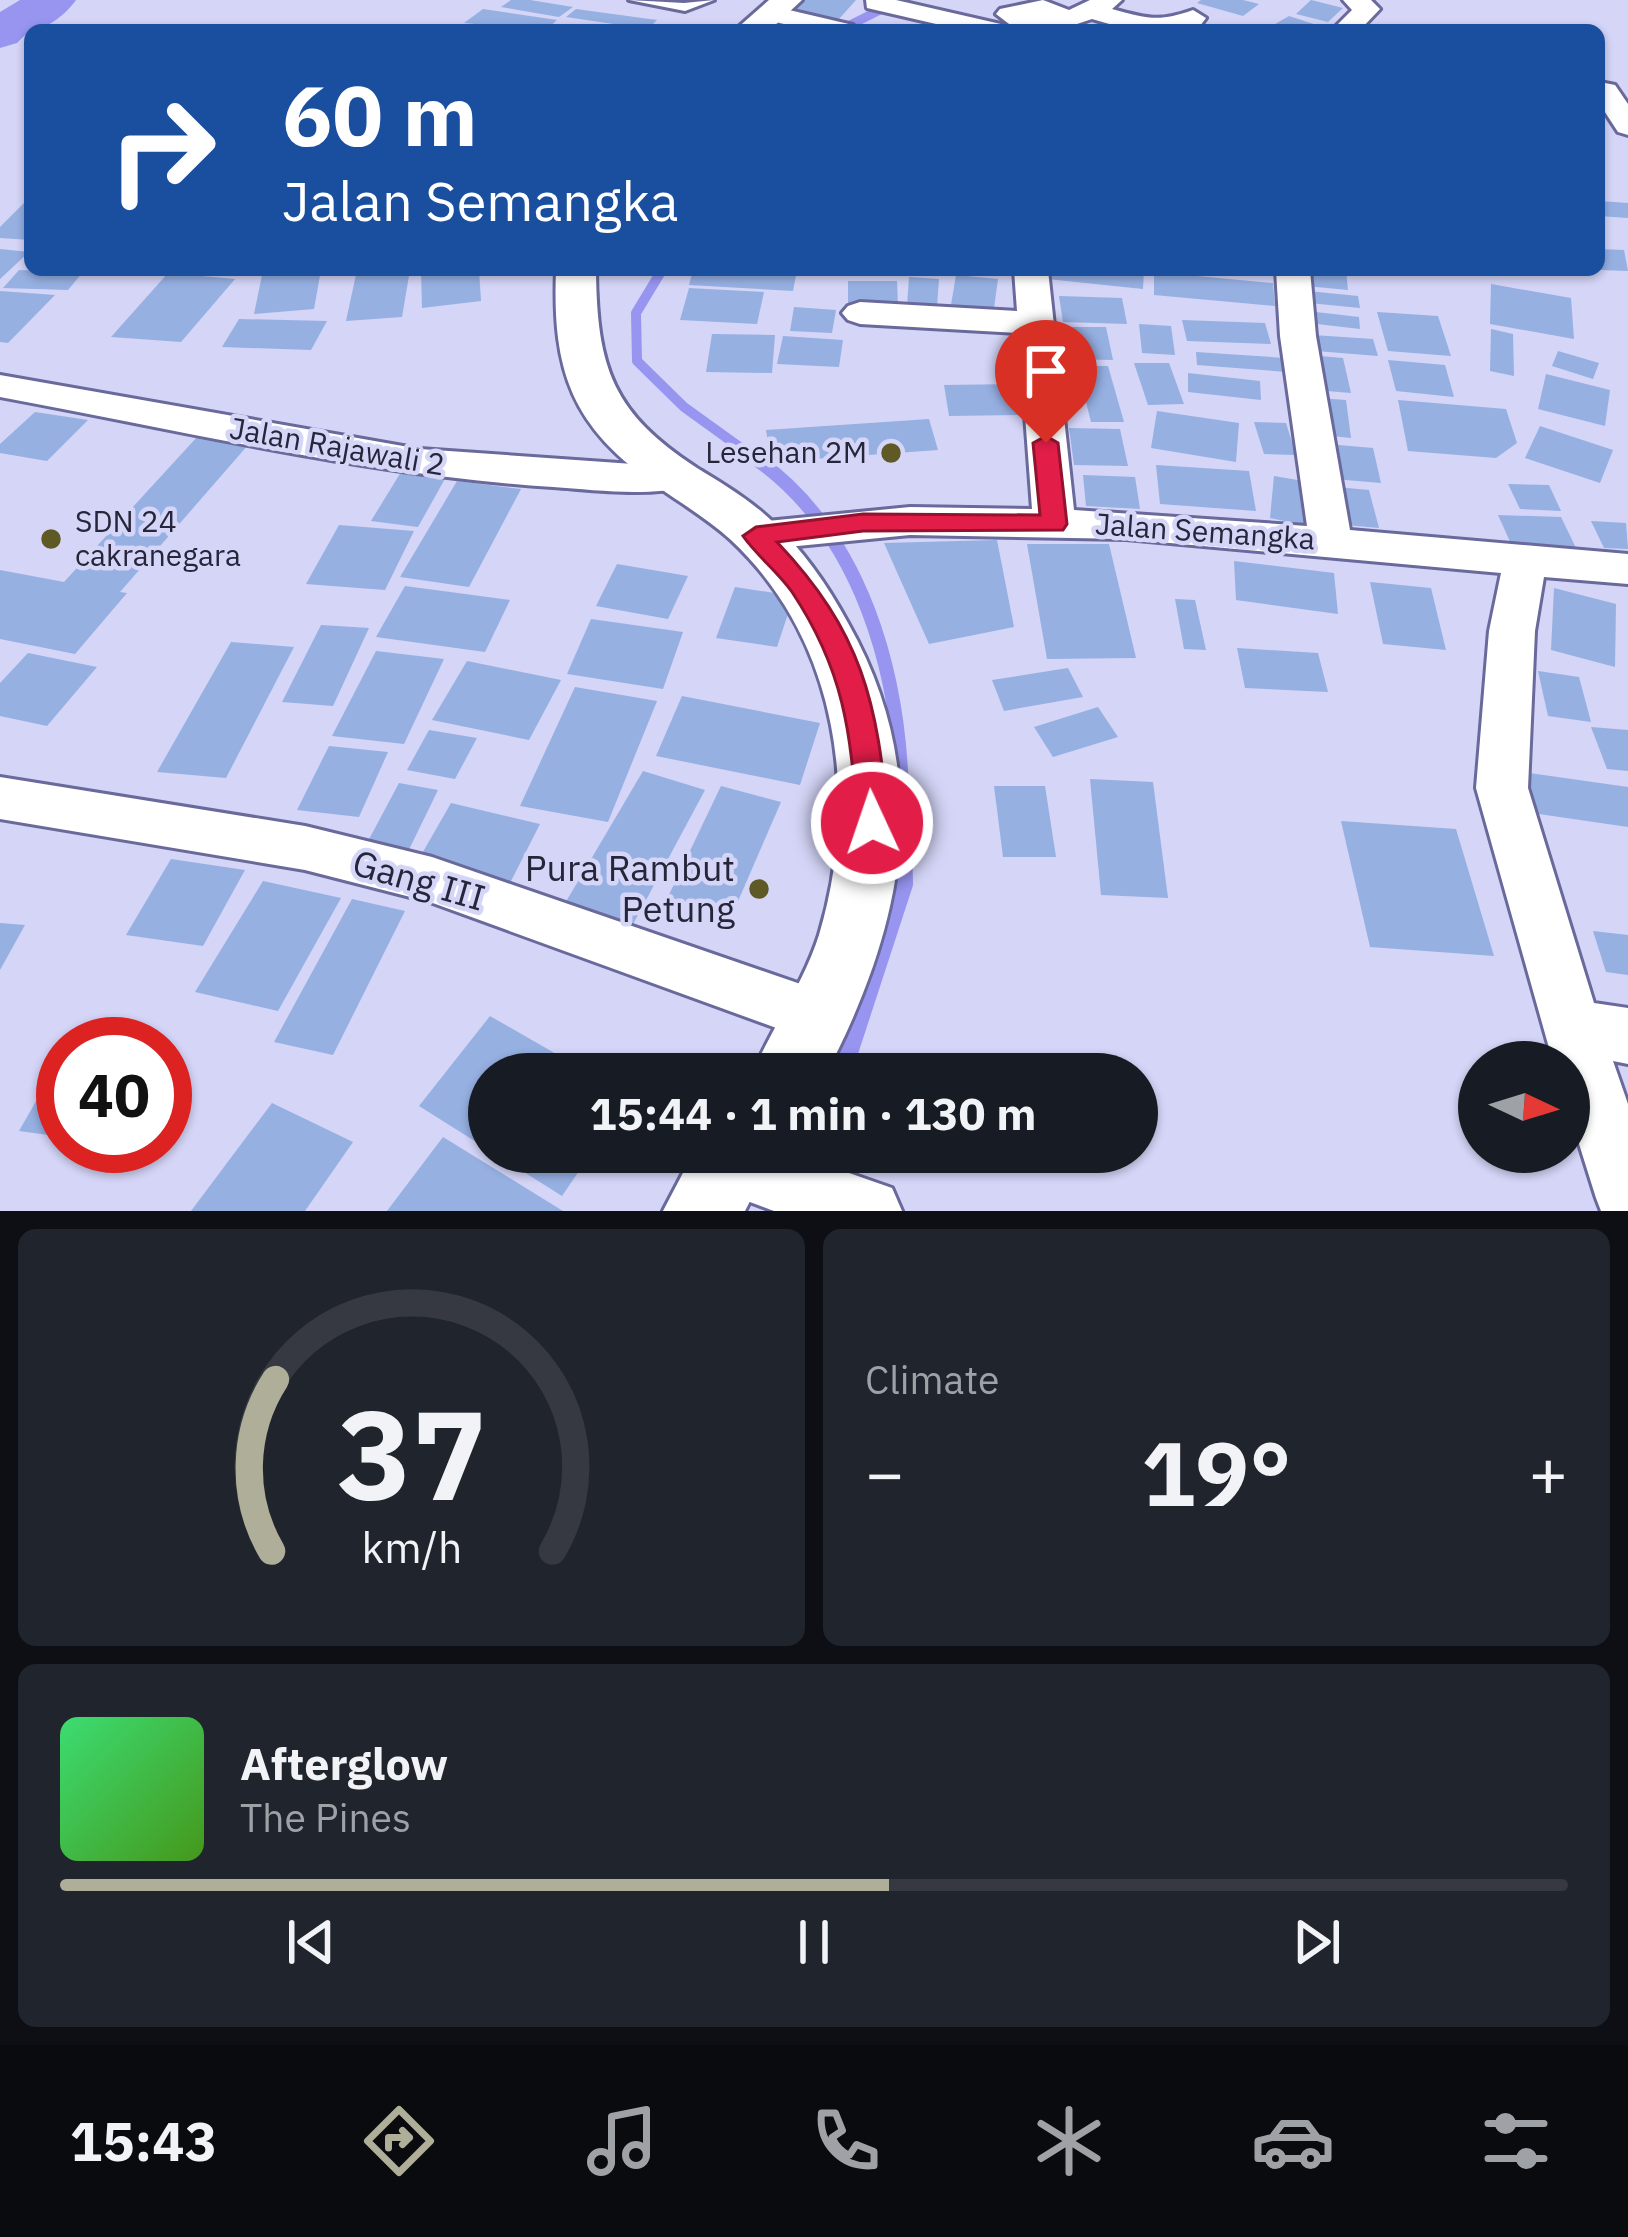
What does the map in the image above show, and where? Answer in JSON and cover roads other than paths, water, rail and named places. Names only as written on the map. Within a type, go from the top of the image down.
[{"type":"street","points":[[945,0],[1001,10]]},
{"type":"street","points":[[1138,0],[1202,21],[1193,24]]},
{"type":"street","points":[[1352,24],[1367,10],[1355,0]]},
{"type":"street","points":[[843,24],[887,5],[1001,10]]},
{"type":"street","points":[[1058,24],[1063,16],[1100,5],[1146,24]]},
{"type":"street","points":[[770,15],[820,24]]},
{"type":"street","points":[[1605,91],[1628,126]]},
{"type":"street","points":[[576,276],[577,352],[592,395],[626,437],[676,477],[769,533],[840,650],[866,731],[872,823],[867,873],[856,926],[823,1018],[801,1053]]},
{"type":"street","points":[[1031,276],[1054,524]]},
{"type":"street","points":[[1293,276],[1298,336],[1330,541]]},
{"type":"street","points":[[860,313],[1033,323]]},
{"type":"street","name":"Jalan Rajawali 2","points":[[0,386],[430,466],[584,477],[676,477]]},
{"type":"street","name":"Jalan Semangka","points":[[769,533],[863,523],[1054,524],[1330,541],[1628,568]]},
{"type":"street","points":[[1526,560],[1512,631],[1502,788],[1600,1032],[1628,1198]]},
{"type":"street","name":"Gang III","points":[[0,798],[305,848],[432,880],[823,1018]]},
{"type":"street","points":[[742,1176],[869,1211]]},
{"type":"lane","points":[[635,0],[685,7],[707,0]]},
{"type":"waterway","points":[[0,33],[53,0]]},
{"type":"waterway","points":[[852,24],[900,0]]},
{"type":"waterway","points":[[658,276],[636,313],[637,361],[684,407],[760,462]]},
{"type":"waterway","points":[[760,462],[795,492],[824,528],[868,610],[893,701],[902,794]]},
{"type":"waterway","points":[[849,1053],[904,884],[902,791]]},
{"type":"place","name":"Lesehan 2M","points":[[891,453]]},
{"type":"place","name":"SDN 24 cakranegara","points":[[51,539]]},
{"type":"place","name":"Pura Rambut Petung","points":[[759,889]]}]
